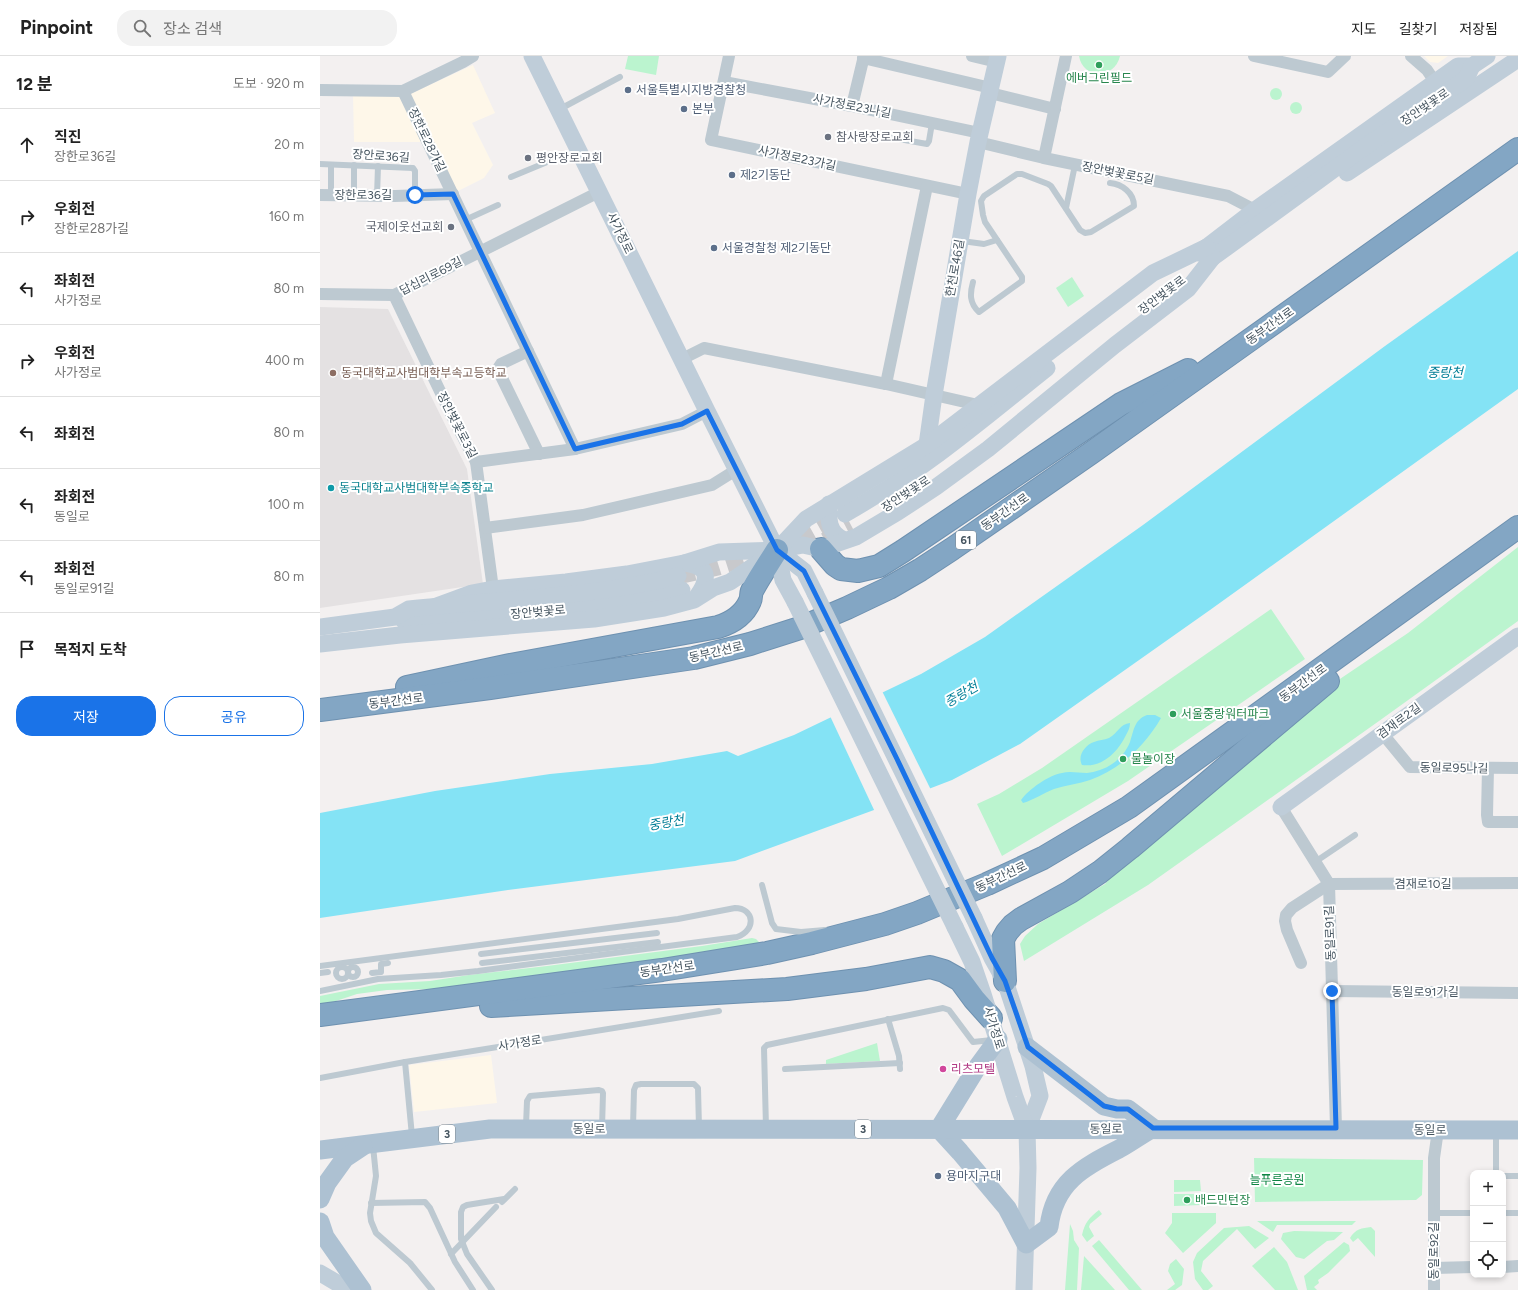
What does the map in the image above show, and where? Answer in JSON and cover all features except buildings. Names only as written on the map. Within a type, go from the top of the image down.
[{"type":"highway","name":"동부간선로","points":[[320,710],[586,675],[694,658],[750,644],[800,628],[847,608],[889,588],[920,570],[1047,483],[1518,149]]},
{"type":"highway","points":[[821,549],[835,565],[841,568],[858,571],[879,566],[1121,404],[1250,340]]},
{"type":"highway","name":"동부간선로","points":[[320,1015],[720,961],[767,953],[841,936],[885,924],[917,913],[987,884],[1043,858],[1086,834],[1165,782],[1518,527]]},
{"type":"highway","points":[[346,707],[413,684],[718,627],[727,624],[735,620],[746,608],[750,602],[751,592],[777,550]]},
{"type":"highway","points":[[1005,981],[1003,939],[1013,925],[1070,892],[1100,872],[1130,848],[1356,656],[1397,615]]},
{"type":"highway","points":[[402,1004],[471,1008],[506,1004],[787,989],[866,979],[930,967],[944,970],[960,980],[991,1018]]},
{"type":"main road","name":"사가정로","points":[[532,56],[777,550],[783,580],[972,962],[1027,1130],[1028,1168],[1024,1290]]},
{"type":"main road","name":"장안벚꽃로","points":[[1260,215],[1466,79],[1472,66],[1487,56]]},
{"type":"main road","name":"한천로46길","points":[[928,445],[934,395],[968,194],[979,137],[998,59]]},
{"type":"main road","points":[[1260,215],[1290,211],[1518,59]]},
{"type":"main road","name":"장안벚꽃로","points":[[847,527],[888,490],[930,460],[1123,308],[1210,252],[1458,66],[1472,66]]},
{"type":"main road","points":[[434,606],[472,593],[493,589],[612,576],[684,582],[713,588],[730,582],[777,550],[806,519],[928,445],[1153,273],[1210,252]]},
{"type":"main road","points":[[847,527],[856,537],[936,487],[988,449],[1115,345],[1188,290],[1210,252]]},
{"type":"main road","points":[[829,504],[828,520],[830,527],[836,536],[847,527]]},
{"type":"main road","points":[[320,644],[400,635],[594,619],[664,608],[684,582],[720,552],[777,550],[803,545],[821,549],[847,527]]},
{"type":"main road","name":"사가정로","points":[[777,550],[804,571],[974,918],[992,958],[1005,981],[1028,1047],[1040,1096],[1027,1130]]},
{"type":"main road","name":"장안벚꽃로","points":[[320,627],[395,617],[409,610],[434,606],[592,592],[647,584],[684,582]]},
{"type":"main road","name":"장안벚꽃로","points":[[395,617],[411,623],[552,612],[614,604],[684,582]]},
{"type":"main road","name":"겸재로2길","points":[[1281,807],[1518,636]]},
{"type":"main road","points":[[998,1039],[976,1069],[939,1129],[1007,1208],[1026,1244],[1049,1227],[1050,1213],[1054,1202],[1079,1172],[1098,1159],[1153,1128],[1128,1109],[1117,1109],[1104,1106],[1028,1047]]},
{"type":"main road","name":"동일로","points":[[320,1150],[490,1129],[1027,1130],[1336,1128],[1518,1130]]},
{"type":"main road","points":[[320,1200],[329,1179],[344,1158],[370,1143]]},
{"type":"main road","points":[[320,1222],[350,1289]]},
{"type":"main road","points":[[320,1273],[350,1289]]},
{"type":"street","points":[[320,90],[403,91],[473,56]]},
{"type":"street","name":"사가정로23가길","points":[[729,56],[711,140],[968,194]]},
{"type":"street","name":"한천로46길","points":[[972,56],[998,59]]},
{"type":"street","points":[[1044,158],[1065,56]]},
{"type":"street","points":[[1254,56],[1328,72],[1345,56]]},
{"type":"street","points":[[1411,56],[1427,70],[1435,82]]},
{"type":"street","points":[[852,106],[864,57],[991,90],[1055,109]]},
{"type":"street","name":"사가정로23나길","points":[[724,82],[852,106],[932,123],[979,137]]},
{"type":"street","name":"장한로28가길","points":[[403,91],[575,449]]},
{"type":"street","name":"장안벚꽃로5길","points":[[979,137],[1044,158],[1228,196],[1260,215]]},
{"type":"street","points":[[886,384],[927,186]]},
{"type":"street","name":"답십리로69길","points":[[320,294],[394,295],[599,192]]},
{"type":"street","name":"장한로36길","points":[[326,195],[378,196],[453,194]]},
{"type":"street","name":"장안벚꽃로3길","points":[[394,295],[449,410],[476,462],[493,589]]},
{"type":"street","points":[[682,359],[704,348],[886,384],[978,406]]},
{"type":"street","points":[[528,351],[501,364],[499,368],[500,374],[539,454]]},
{"type":"street","points":[[476,462],[575,449],[682,424],[707,411]]},
{"type":"street","points":[[485,528],[583,515],[712,485],[736,470]]},
{"type":"street","name":"동일로95나길","points":[[1382,733],[1410,767],[1518,768]]},
{"type":"street","points":[[1488,768],[1488,822],[1518,822]]},
{"type":"street","points":[[1281,807],[1329,884],[1292,908],[1286,914],[1285,921],[1287,930],[1301,963]]},
{"type":"street","name":"겸재로10길","points":[[1329,884],[1518,883]]},
{"type":"street","name":"동일로91길","points":[[1329,884],[1336,1128]]},
{"type":"street","name":"동일로91가길","points":[[1332,991],[1518,993]]},
{"type":"street","name":"동일로92길","points":[[1434,1290],[1434,1158],[1438,1130]]},
{"type":"street","points":[[1506,1266],[1518,1266]]},
{"type":"street","points":[[1434,1268],[1470,1267]]},
{"type":"lane","points":[[559,110],[620,77]]},
{"type":"lane","points":[[888,137],[927,144],[929,141],[932,123]]},
{"type":"lane","points":[[511,177],[552,160]]},
{"type":"lane","name":"장안로36길","points":[[320,164],[412,167],[415,169],[415,195]]},
{"type":"lane","points":[[326,195],[331,164]]},
{"type":"lane","points":[[1066,208],[1075,164]]},
{"type":"lane","points":[[354,165],[354,196]]},
{"type":"lane","points":[[378,166],[378,196]]},
{"type":"lane","points":[[973,282],[971,289],[971,300],[978,312],[1022,281],[1022,277],[983,218],[982,199],[984,196],[1014,175],[1022,174],[1050,185],[1080,230],[1087,233],[1132,208],[1134,202],[1125,188],[1119,184],[1110,183]]},
{"type":"lane","points":[[465,220],[498,205]]},
{"type":"lane","points":[[960,240],[984,244],[997,240]]},
{"type":"lane","points":[[1315,862],[1355,835]]},
{"type":"lane","points":[[762,885],[772,923],[776,929],[801,932],[823,930],[841,936]]},
{"type":"lane","points":[[320,966],[678,918],[735,908],[743,909],[750,917],[750,928],[747,932],[737,937],[482,963]]},
{"type":"lane","points":[[481,954],[657,933]]},
{"type":"lane","points":[[320,991],[378,979],[441,975],[519,966],[625,949],[658,942]]},
{"type":"lane","points":[[518,959],[519,966]]},
{"type":"lane","points":[[372,973],[381,972],[381,964],[388,963]]},
{"type":"lane","points":[[348,972],[354,977],[361,970]]},
{"type":"lane","points":[[320,973],[328,972]]},
{"type":"lane","points":[[766,1129],[765,1046],[944,1008],[949,1010],[973,1042],[998,1039]]},
{"type":"lane","name":"사가정로","points":[[320,1078],[405,1062],[720,1011]]},
{"type":"lane","points":[[785,1069],[900,1066],[899,1056],[888,1019]]},
{"type":"lane","points":[[405,1062],[412,1138]]},
{"type":"lane","points":[[633,1129],[634,1090],[636,1085],[694,1084],[698,1088],[699,1129]]},
{"type":"lane","points":[[526,1129],[527,1101],[530,1096],[598,1090],[602,1091],[603,1093],[602,1129]]},
{"type":"lane","points":[[1496,1130],[1496,1170]]},
{"type":"lane","points":[[370,1143],[376,1176],[371,1203],[371,1221],[376,1232],[410,1263],[432,1290]]},
{"type":"lane","points":[[1506,1176],[1518,1176]]},
{"type":"lane","points":[[451,1254],[515,1189]]},
{"type":"lane","points":[[492,1290],[464,1248],[461,1239],[461,1212],[467,1205],[504,1199]]},
{"type":"lane","points":[[371,1203],[425,1202],[430,1208],[459,1270],[473,1290]]},
{"type":"lane","name":"동일로92길","points":[[1434,1213],[1470,1213]]},
{"type":"lane","points":[[1506,1213],[1518,1213]]},
{"type":"shaded area","points":[[1424,56],[1448,56],[1438,63],[1430,62]]},
{"type":"shaded area","points":[[473,65],[495,113],[472,123],[493,165],[484,178],[458,191],[447,190],[424,142],[354,142],[353,94],[408,95]]},
{"type":"shaded area","points":[[320,307],[388,309],[467,469],[483,584],[320,608]]},
{"type":"shaded area","points":[[491,1055],[497,1103],[414,1112],[409,1065]]},
{"type":"green space","points":[[628,56],[659,56],[656,75],[625,69]]},
{"type":"green space","name":"에버그린필드","points":[[1079,56],[1120,56],[1117,64],[1112,69],[1099,74],[1092,73],[1086,69]]},
{"type":"green space","points":[[1278,88],[1281,89],[1281,99],[1274,100],[1271,99],[1270,92],[1271,89]]},
{"type":"green space","points":[[1298,102],[1301,103],[1301,113],[1294,114],[1291,113],[1290,106],[1291,103]]},
{"type":"green space","points":[[1072,277],[1084,296],[1068,307],[1056,288]]},
{"type":"green space","points":[[1518,547],[1518,621],[1148,885],[1024,961],[1020,944],[1025,936],[1038,924],[1105,884],[1117,870],[1331,685],[1408,633]]},
{"type":"green space","name":"서울중랑워터파크","points":[[1271,609],[1305,659],[1128,781],[1002,856],[977,804],[999,794],[1042,768]]},
{"type":"green space","points":[[752,938],[756,939],[762,945],[436,989],[387,990],[357,994],[320,1006],[320,996],[379,984],[430,981],[702,946]]},
{"type":"green space","points":[[877,1043],[880,1061],[826,1064],[826,1060]]},
{"type":"green space","name":"늘푸른공원","points":[[1254,1158],[1423,1160],[1422,1195],[1416,1200],[1255,1202]]},
{"type":"green space","name":"배드민턴장","points":[[1174,1180],[1200,1180],[1201,1191],[1174,1192]]},
{"type":"green space","name":"배드민턴장","points":[[1174,1194],[1201,1194],[1201,1205],[1174,1206]]},
{"type":"green space","points":[[1099,1210],[1102,1214],[1090,1224],[1089,1227],[1094,1236],[1087,1242],[1082,1235],[1086,1223]]},
{"type":"green space","points":[[1172,1213],[1216,1213],[1216,1223],[1183,1253],[1165,1233],[1172,1223]]},
{"type":"green space","points":[[1257,1221],[1356,1221],[1352,1225],[1277,1225],[1273,1232]]},
{"type":"green space","points":[[1070,1224],[1073,1231],[1074,1240],[1079,1248],[1077,1290],[1065,1290]]},
{"type":"green space","points":[[1249,1226],[1269,1238],[1255,1249],[1237,1229],[1203,1261],[1201,1271],[1213,1286],[1208,1290],[1203,1290],[1195,1279],[1193,1262],[1197,1253],[1224,1228]]},
{"type":"green space","points":[[1371,1227],[1375,1231],[1375,1257],[1358,1238],[1353,1242],[1350,1238],[1359,1230]]},
{"type":"green space","points":[[1294,1231],[1343,1232],[1334,1240],[1327,1241],[1304,1259],[1296,1257],[1281,1239],[1283,1233]]},
{"type":"green space","points":[[1099,1240],[1142,1290],[1129,1290],[1092,1246]]},
{"type":"green space","points":[[1344,1242],[1349,1245],[1350,1251],[1328,1273],[1318,1280],[1319,1283],[1314,1287],[1317,1290],[1307,1290],[1304,1276]]},
{"type":"green space","points":[[1274,1247],[1287,1262],[1298,1290],[1275,1290],[1252,1266]]},
{"type":"green space","points":[[1084,1256],[1115,1290],[1081,1290]]},
{"type":"green space","points":[[1176,1259],[1184,1269],[1182,1285],[1175,1290],[1167,1290],[1175,1284],[1168,1271],[1170,1264]]},
{"type":"water","name":"중랑천","points":[[1518,251],[1518,389],[1020,744],[952,780],[735,861],[508,890],[320,918],[320,813],[435,791],[550,774],[652,764],[727,751],[738,756],[794,735],[921,674],[985,637],[1143,525],[1385,346]]},
{"type":"water","name":"물놀이장","points":[[1147,715],[1155,715],[1161,718],[1155,728],[1139,747],[1112,770],[1081,783],[1054,789],[1023,803],[1021,800],[1029,791],[1057,774],[1065,772],[1093,772],[1115,762],[1127,748],[1139,720]]},
{"type":"water","name":"물놀이장","points":[[1130,723],[1129,729],[1123,741],[1114,753],[1096,764],[1082,765],[1080,758],[1085,748],[1091,743],[1109,738],[1121,727]]},
{"type":"pier","points":[[882,691],[931,790],[875,812],[830,716]]},
{"type":"tunnel","points":[[678,576],[718,567],[762,553],[805,536],[841,516]]},
{"type":"tunnel","points":[[825,541],[852,527]]},
{"type":"place","name":"에버그린필드","points":[[1099,65]]},
{"type":"place","name":"서울특별시지방경찰청","points":[[628,90]]},
{"type":"place","name":"본부","points":[[684,109]]},
{"type":"place","name":"참사랑장로교회","points":[[828,137]]},
{"type":"place","name":"평안장로교회","points":[[528,158]]},
{"type":"place","name":"제2기동단","points":[[732,175]]},
{"type":"place","name":"국제이웃선교회","points":[[451,227]]},
{"type":"place","name":"서울경찰청 제2기동단","points":[[714,248]]},
{"type":"place","name":"동국대학교사범대학부속고등학교","points":[[333,373]]},
{"type":"place","name":"동국대학교사범대학부속중학교","points":[[331,488]]},
{"type":"place","name":"서울중랑워터파크","points":[[1173,714]]},
{"type":"place","name":"물놀이장","points":[[1123,759]]},
{"type":"place","name":"리츠모텔","points":[[943,1069]]},
{"type":"place","name":"용마지구대","points":[[938,1176]]},
{"type":"place","name":"배드민턴장","points":[[1187,1200]]},
{"type":"route","points":[[415,195],[453,194],[575,449],[682,424],[707,411],[777,550],[804,571],[897,759],[992,958],[1005,981],[1028,1047],[1104,1106],[1117,1109],[1128,1109],[1153,1128],[1336,1128],[1332,991]]}]
